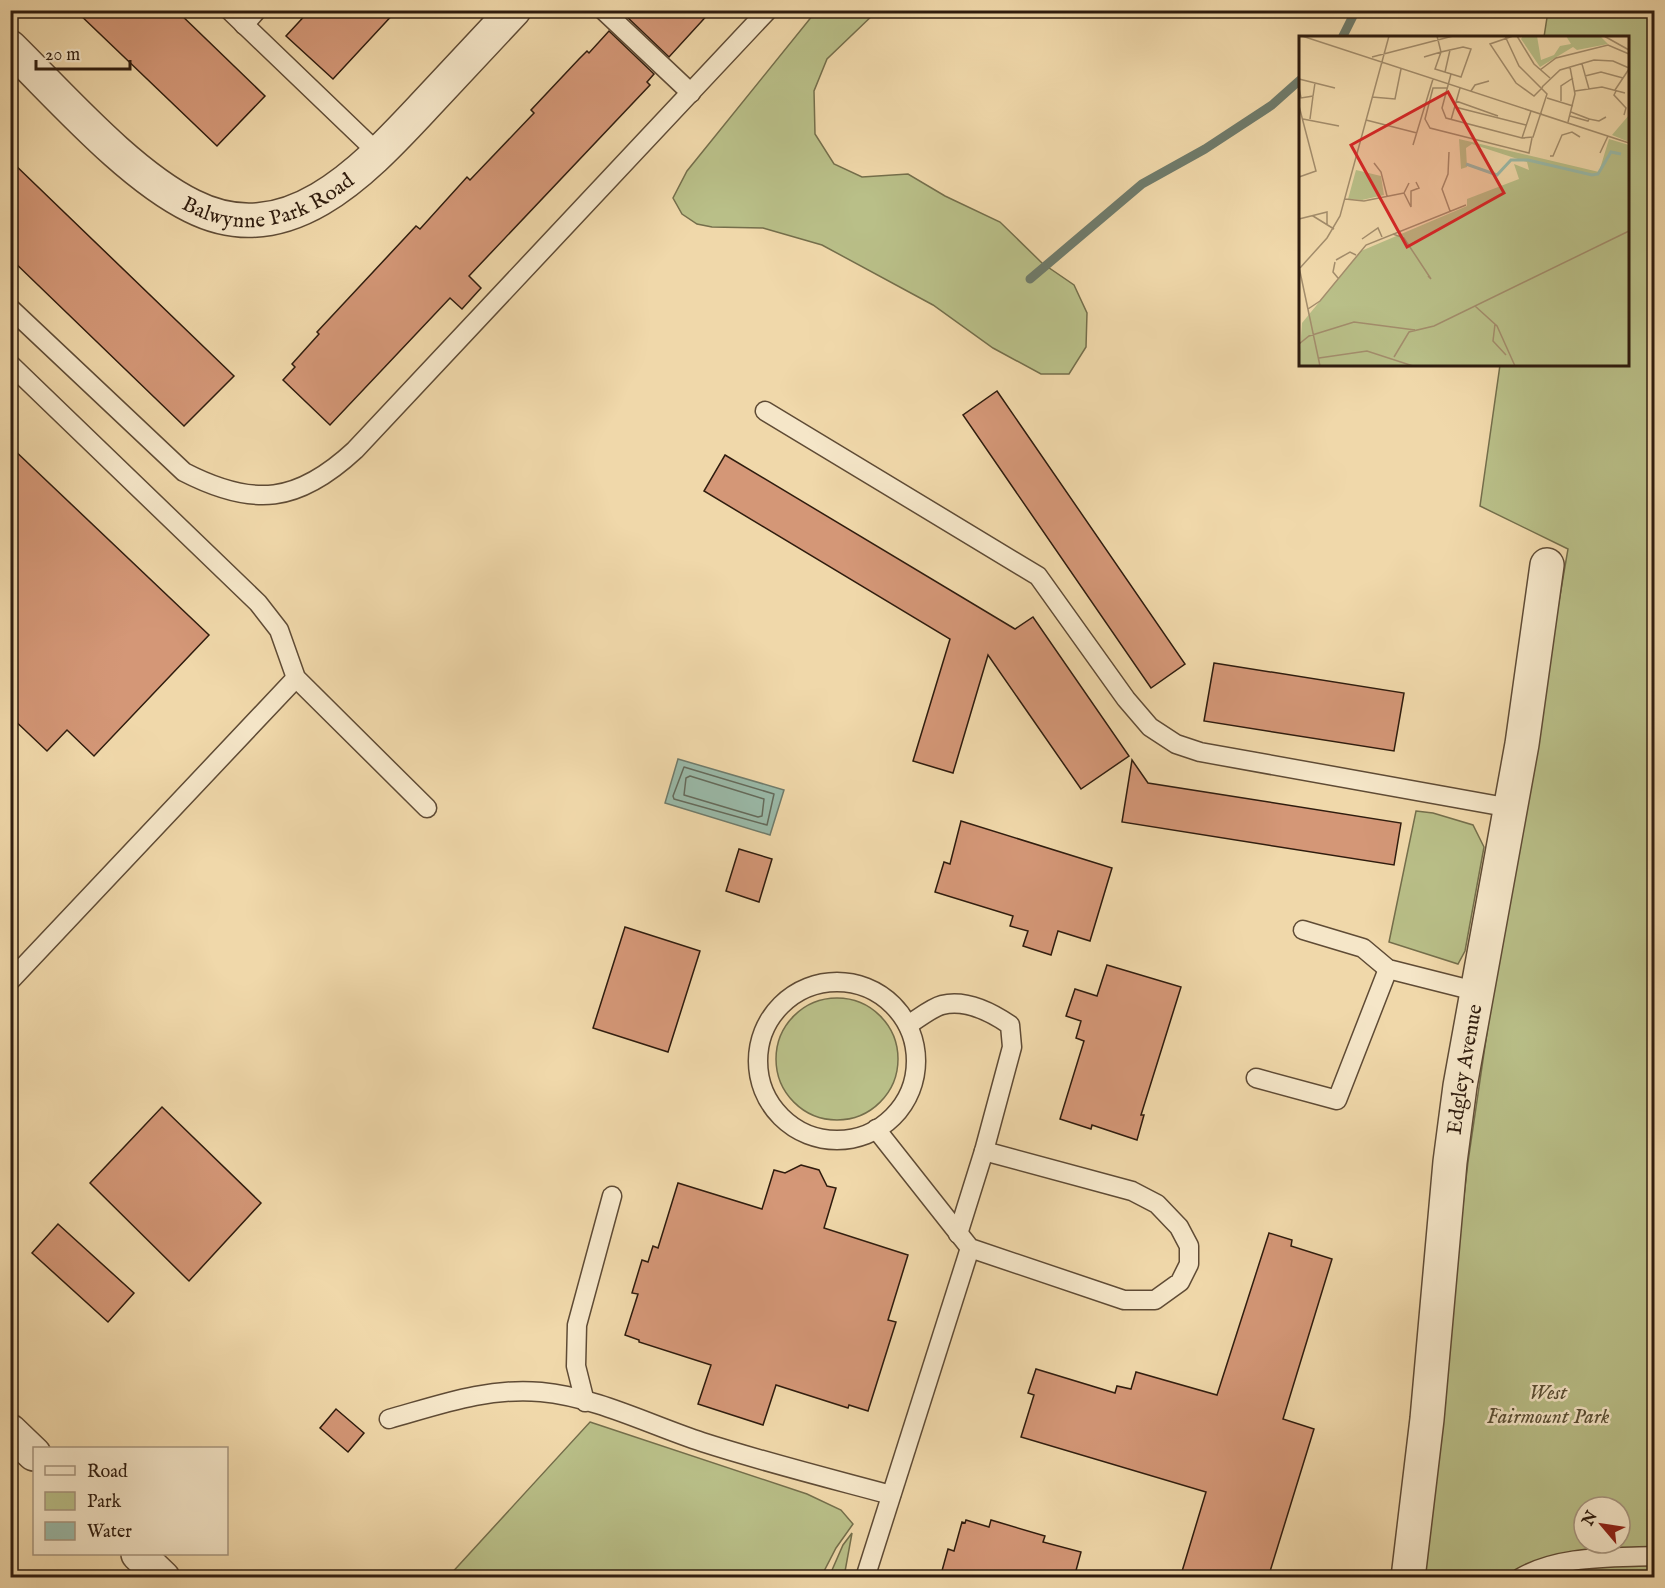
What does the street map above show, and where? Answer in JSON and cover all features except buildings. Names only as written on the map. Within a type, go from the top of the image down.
[{"type":"street","name":"Balwynne Park Road","points":[[10,47],[140,171],[192,206],[215,215],[243,219],[293,212],[341,187],[379,154],[514,10]]},
{"type":"street","name":"Edgley Avenue","points":[[1408,1578],[1427,1419],[1450,1162],[1475,991],[1511,808],[1547,565]]},
{"type":"street","points":[[10,1431],[33,1453]]},
{"type":"street","points":[[139,1555],[163,1578]]},
{"type":"lane","points":[[230,10],[379,154]]},
{"type":"lane","points":[[244,25],[257,10]]},
{"type":"lane","points":[[603,10],[691,93]]},
{"type":"lane","points":[[10,308],[184,472],[213,487],[240,495],[269,495],[299,489],[330,474],[356,450],[768,10]]},
{"type":"lane","points":[[10,364],[258,603],[279,630],[296,678],[427,808]]},
{"type":"lane","points":[[765,411],[1038,576],[1126,699],[1150,727],[1176,744],[1200,752],[1511,808]]},
{"type":"lane","points":[[10,981],[296,678]]},
{"type":"lane","points":[[1303,930],[1363,948],[1388,969],[1475,991]]},
{"type":"lane","points":[[1256,1078],[1337,1100],[1388,969]]},
{"type":"lane","points":[[822,982],[847,982],[872,989],[893,1005],[908,1025],[916,1050],[915,1076],[906,1101],[888,1122],[865,1136],[839,1141],[812,1137],[788,1125],[770,1105],[759,1080],[757,1054],[764,1029],[778,1008],[798,991],[822,982]]},
{"type":"lane","points":[[865,1578],[964,1241],[984,1151],[1012,1047],[1010,1025],[990,1012],[960,1005],[941,1005],[908,1025]]},
{"type":"lane","points":[[876,1129],[964,1241],[1124,1300],[1155,1300],[1180,1282],[1189,1264],[1189,1246],[1179,1227],[1157,1204],[1132,1191],[984,1151]]},
{"type":"lane","points":[[585,1402],[576,1366],[577,1325],[612,1196]]},
{"type":"lane","points":[[390,1419],[464,1397],[501,1392],[542,1392],[585,1402],[703,1442],[891,1495]]},
{"type":"lane","points":[[1520,1578],[1540,1566],[1573,1560],[1654,1556]]},
{"type":"green space","points":[[817,10],[877,11],[827,59],[814,91],[815,134],[834,164],[862,177],[908,174],[945,196],[1000,222],[1042,263],[1074,285],[1087,313],[1086,347],[1069,374],[1041,374],[993,348],[933,305],[822,245],[763,228],[712,227],[697,224],[682,214],[673,198],[687,171]]},
{"type":"green space","name":"West Fairmount Park","points":[[1548,11],[1654,11],[1654,1577],[1419,1578],[1468,1162],[1500,944],[1568,549],[1480,506],[1500,366],[1629,366],[1629,36],[1544,36]]},
{"type":"green space","points":[[1416,811],[1433,813],[1473,825],[1484,847],[1465,951],[1458,964],[1389,942]]},
{"type":"green space","points":[[837,998],[860,1003],[871,1008],[880,1016],[888,1025],[893,1036],[898,1059],[893,1082],[888,1093],[880,1102],[871,1110],[860,1115],[837,1120],[814,1115],[803,1110],[794,1102],[786,1093],[781,1082],[776,1059],[781,1036],[786,1025],[794,1016],[803,1008],[814,1003]]},
{"type":"green space","points":[[590,1422],[807,1494],[841,1510],[853,1524],[836,1548],[821,1577],[448,1577]]},
{"type":"green space","points":[[852,1533],[844,1577],[829,1577],[843,1545]]},
{"type":"water","points":[[678,759],[784,790],[770,835],[665,803]]},
{"type":"waterway","points":[[1343,36],[1356,10]]},
{"type":"waterway","points":[[1030,279],[1142,184],[1205,149],[1272,105],[1299,81]]}]
